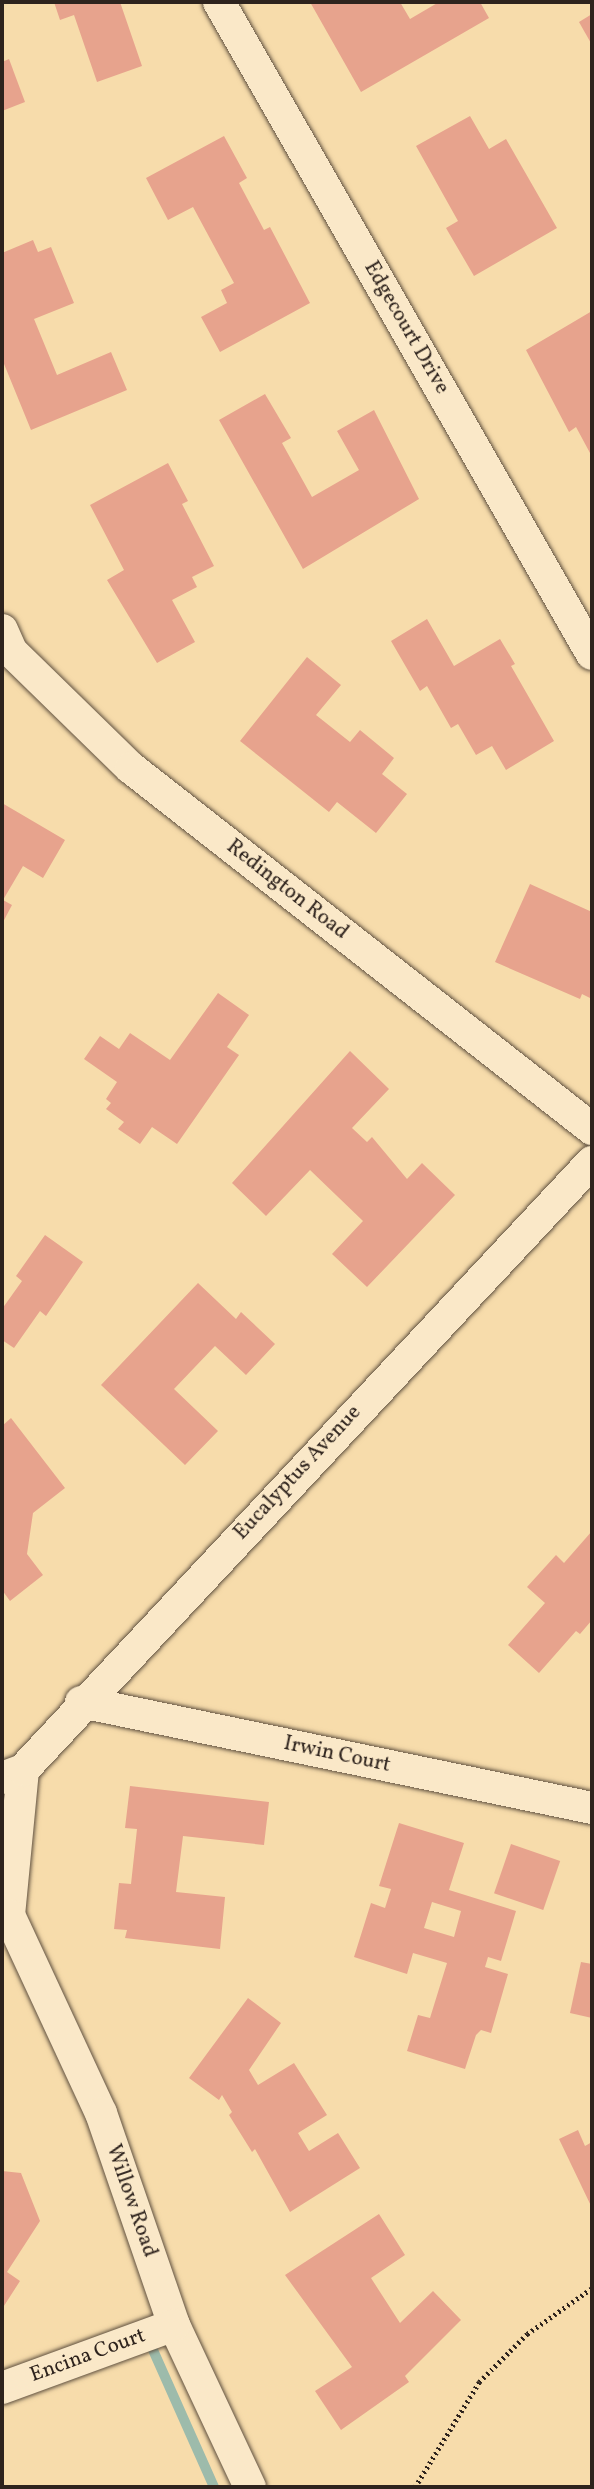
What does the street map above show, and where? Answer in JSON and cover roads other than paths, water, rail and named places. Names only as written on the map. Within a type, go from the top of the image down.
[{"type":"street","name":"Edgecourt Drive","points":[[219,2],[592,654]]},
{"type":"street","name":"Redington Road","points":[[5,648],[131,768],[592,1129]]},
{"type":"street","name":"Eucalyptus Avenue","points":[[12,1774],[592,1162]]},
{"type":"street","name":"Irwin Court","points":[[81,1702],[592,1808]]},
{"type":"street","name":"Willow Road","points":[[12,1774],[5,1913],[101,2113],[174,2325],[250,2487]]},
{"type":"street","name":"Encina Court","points":[[2,2388],[174,2325]]},
{"type":"waterway","points":[[153,2350],[214,2487]]}]
